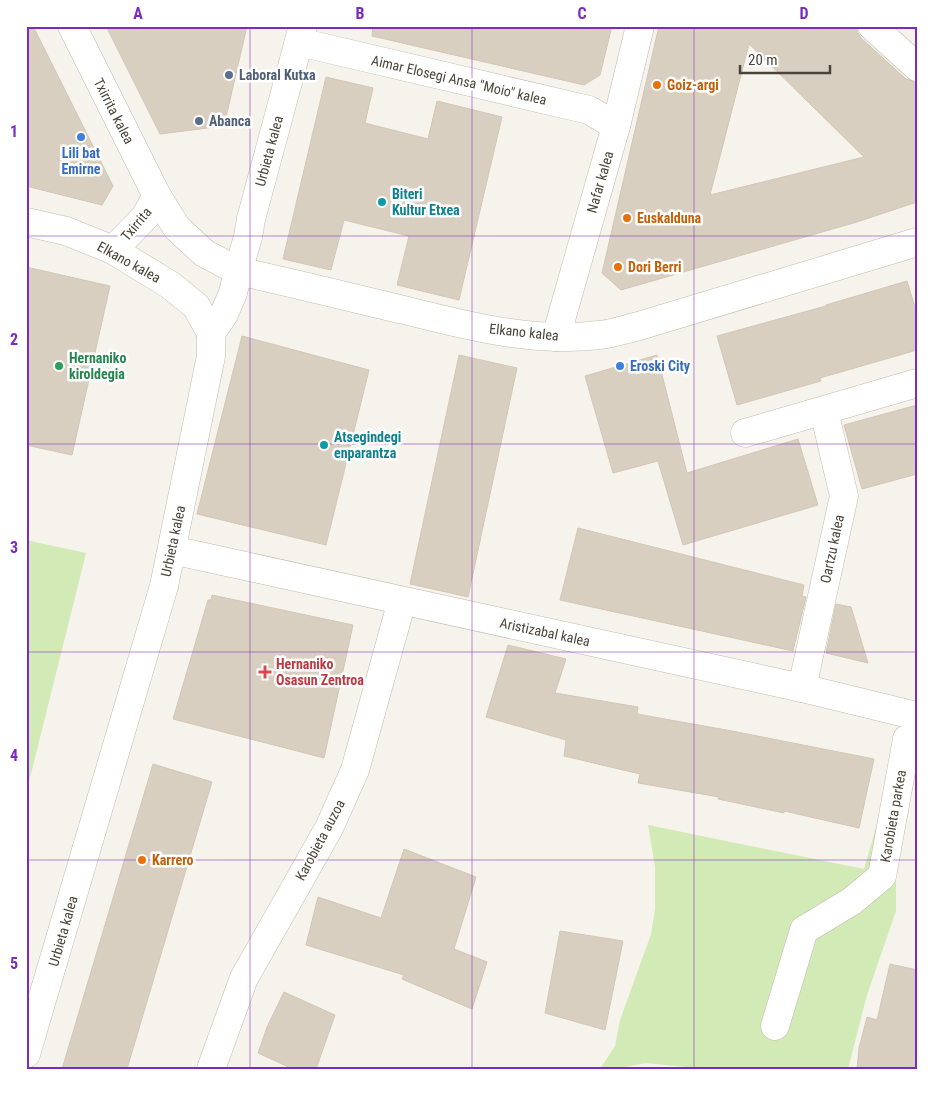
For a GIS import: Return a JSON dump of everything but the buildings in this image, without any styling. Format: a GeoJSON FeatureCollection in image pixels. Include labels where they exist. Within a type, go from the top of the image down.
{"type":"FeatureCollection","features":[{"type":"Feature","properties":{"kind":"street","name":"Txirrita kalea"},"geometry":{"type":"LineString","coordinates":[[72,26],[156,196]]}},
{"type":"Feature","properties":{"kind":"street","name":"Nafar kalea"},"geometry":{"type":"LineString","coordinates":[[556,337],[616,126],[640,26]]}},
{"type":"Feature","properties":{"kind":"street"},"geometry":{"type":"LineString","coordinates":[[872,26],[917,67]]}},
{"type":"Feature","properties":{"kind":"street","name":"Aimar Elosegi Ansa \"Moio\" kalea"},"geometry":{"type":"LineString","coordinates":[[301,34],[589,110],[616,126]]}},
{"type":"Feature","properties":{"kind":"street","name":"Urbieta kalea"},"geometry":{"type":"LineString","coordinates":[[26,1054],[164,586],[211,356],[211,333],[224,314],[233,293],[301,34]]}},
{"type":"Feature","properties":{"kind":"street","name":"Txirrita"},"geometry":{"type":"LineString","coordinates":[[113,250],[145,217],[156,196]]}},
{"type":"Feature","properties":{"kind":"street","name":"Elkano kalea"},"geometry":{"type":"LineString","coordinates":[[156,196],[177,228],[196,246],[204,253],[238,271],[466,325],[518,334],[556,337],[601,335],[639,326],[917,242]]}},
{"type":"Feature","properties":{"kind":"street","name":"Elkano kalea"},"geometry":{"type":"LineString","coordinates":[[26,222],[66,231],[113,250],[170,285],[196,306],[211,333]]}},
{"type":"Feature","properties":{"kind":"street"},"geometry":{"type":"LineString","coordinates":[[744,432],[917,384]]}},
{"type":"Feature","properties":{"kind":"street","name":"Oartzu kalea"},"geometry":{"type":"LineString","coordinates":[[802,688],[844,496],[824,411]]}},
{"type":"Feature","properties":{"kind":"street","name":"Aristizabal kalea"},"geometry":{"type":"LineString","coordinates":[[172,550],[802,688],[914,722]]}},
{"type":"Feature","properties":{"kind":"street","name":"Karobieta auzoa"},"geometry":{"type":"LineString","coordinates":[[211,1069],[244,978],[329,828],[355,770],[402,600]]}},
{"type":"Feature","properties":{"kind":"street","name":"Karobieta parkea"},"geometry":{"type":"LineString","coordinates":[[775,1026],[804,930],[852,901],[882,876],[914,722]]}},
{"type":"Feature","properties":{"kind":"green space"},"geometry":{"type":"Polygon","coordinates":[[[26,540],[86,553],[26,794],[26,540]]]}},
{"type":"Feature","properties":{"kind":"green space"},"geometry":{"type":"Polygon","coordinates":[[[882,806],[896,836],[896,911],[867,995],[848,1069],[705,1069],[646,1063],[614,1069],[600,1069],[615,1046],[620,1020],[651,934],[655,909],[655,867],[648,825],[864,869],[882,806]]]}},
{"type":"Feature","properties":{"kind":"place","name":"Laboral Kutxa"},"geometry":{"type":"Point","coordinates":[229,75]}},
{"type":"Feature","properties":{"kind":"place","name":"Goiz-argi"},"geometry":{"type":"Point","coordinates":[657,85]}},
{"type":"Feature","properties":{"kind":"place","name":"Abanca"},"geometry":{"type":"Point","coordinates":[199,121]}},
{"type":"Feature","properties":{"kind":"place","name":"Lili bat Emirne"},"geometry":{"type":"Point","coordinates":[81,137]}},
{"type":"Feature","properties":{"kind":"place","name":"Biteri Kultur Etxea"},"geometry":{"type":"Point","coordinates":[382,202]}},
{"type":"Feature","properties":{"kind":"place","name":"Euskalduna"},"geometry":{"type":"Point","coordinates":[627,218]}},
{"type":"Feature","properties":{"kind":"place","name":"Dori Berri"},"geometry":{"type":"Point","coordinates":[618,267]}},
{"type":"Feature","properties":{"kind":"place","name":"Hernaniko kiroldegia"},"geometry":{"type":"Point","coordinates":[59,366]}},
{"type":"Feature","properties":{"kind":"place","name":"Eroski City"},"geometry":{"type":"Point","coordinates":[620,366]}},
{"type":"Feature","properties":{"kind":"place","name":"Atsegindegi enparantza"},"geometry":{"type":"Point","coordinates":[324,445]}},
{"type":"Feature","properties":{"kind":"place","name":"Hernaniko Osasun Zentroa"},"geometry":{"type":"Point","coordinates":[265,672]}},
{"type":"Feature","properties":{"kind":"place","name":"Karrero"},"geometry":{"type":"Point","coordinates":[142,860]}}]}
